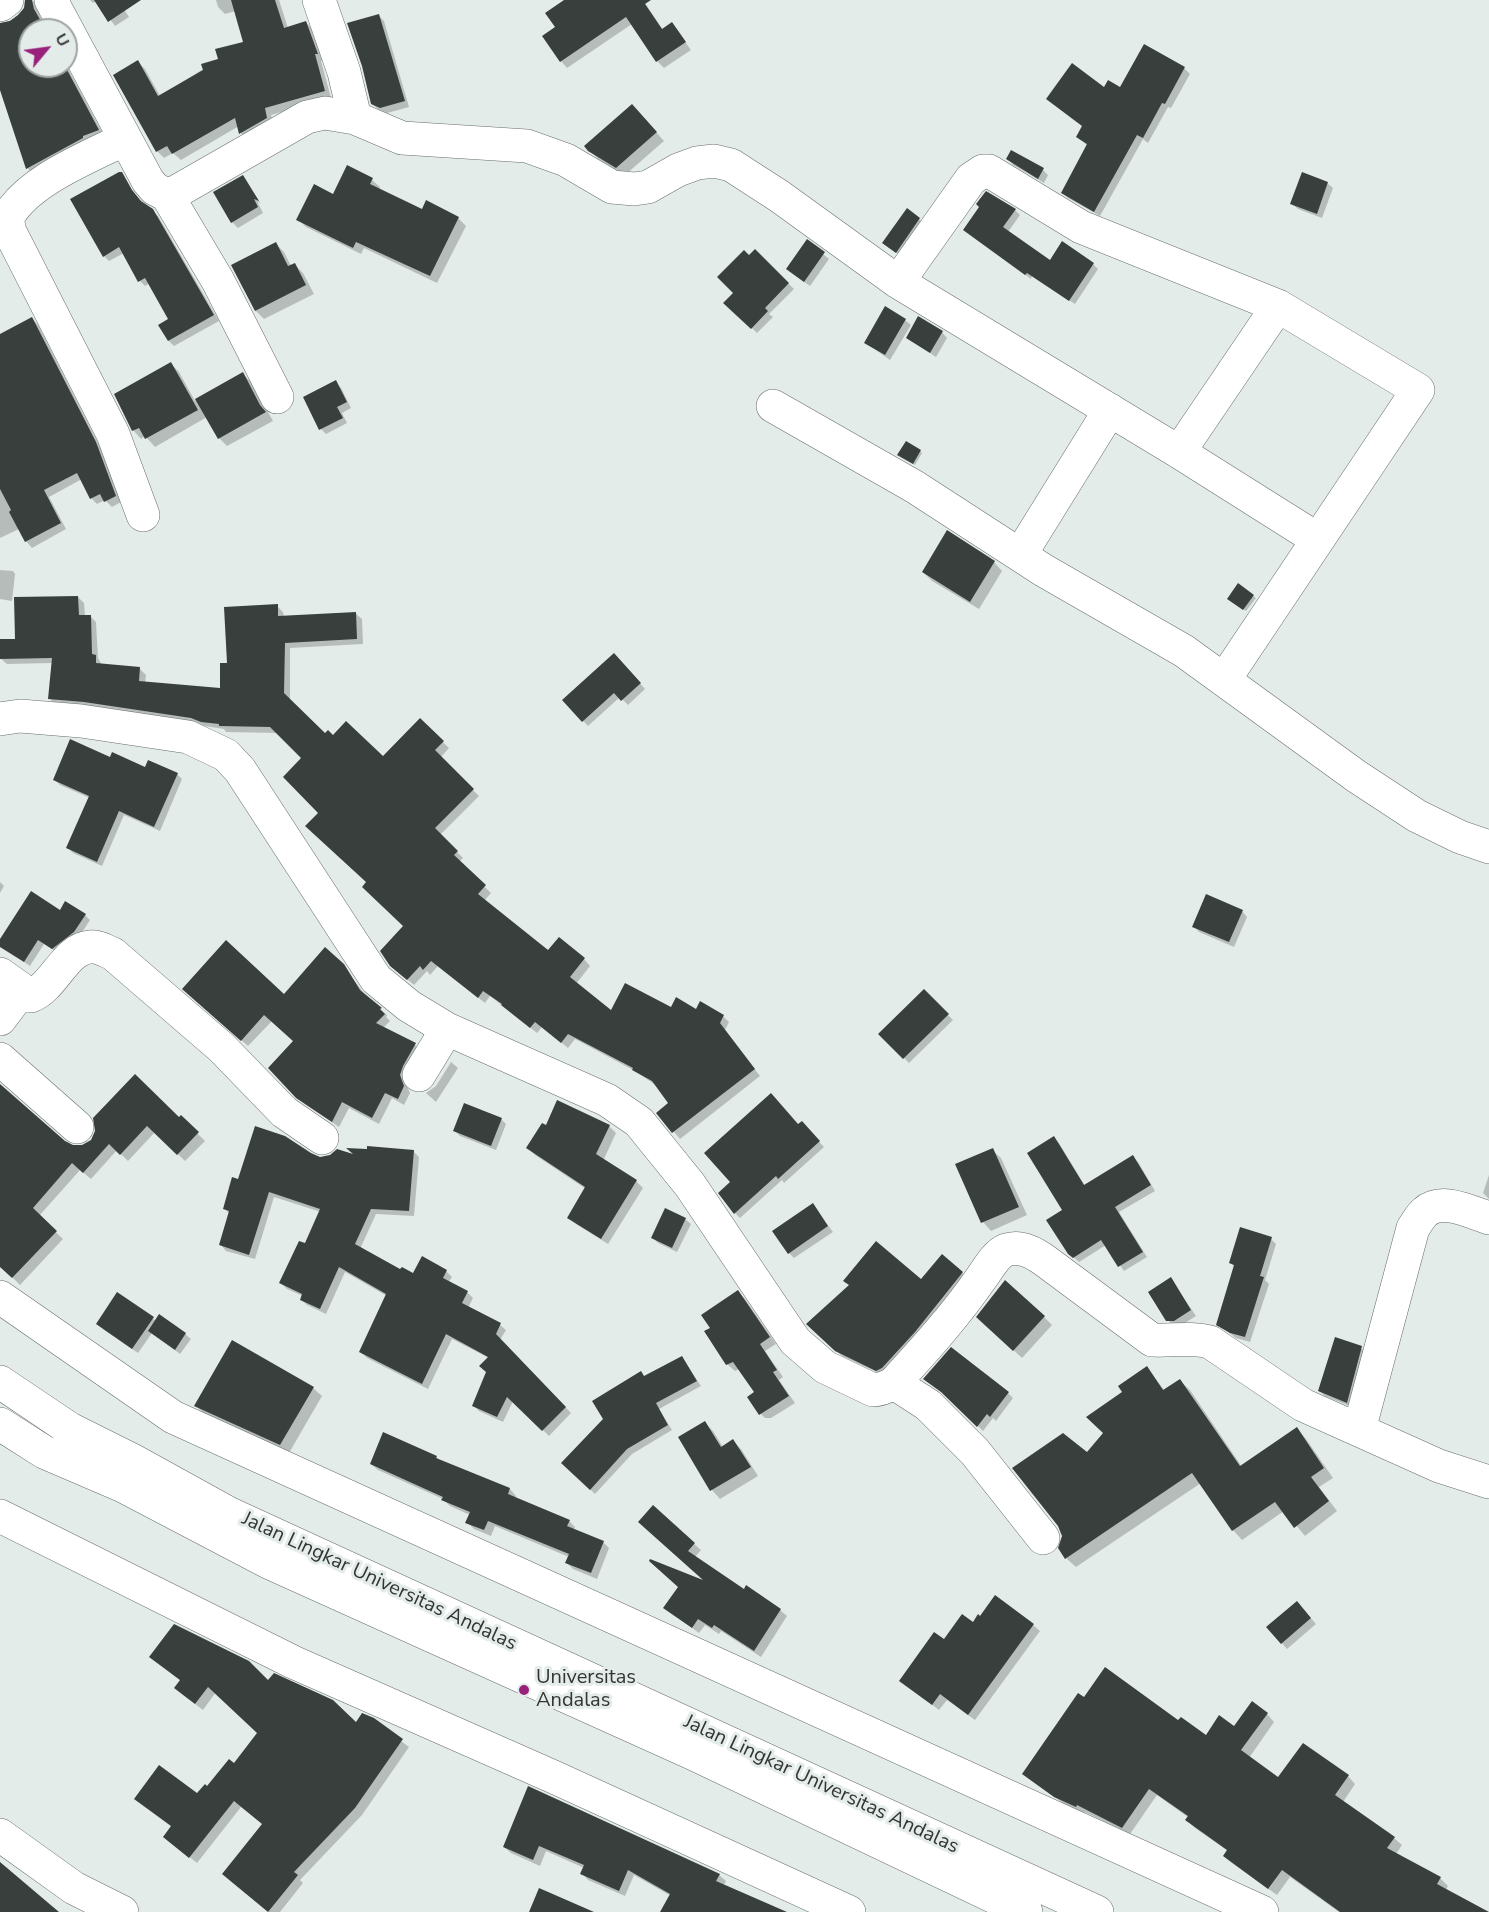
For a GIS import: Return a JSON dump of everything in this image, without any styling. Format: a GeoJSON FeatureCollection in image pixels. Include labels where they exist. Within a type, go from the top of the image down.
{"type":"FeatureCollection","features":[{"type":"Feature","properties":{"kind":"street"},"geometry":{"type":"LineString","coordinates":[[0,5],[7,0]]}},
{"type":"Feature","properties":{"kind":"street"},"geometry":{"type":"LineString","coordinates":[[51,0],[148,181],[155,189],[166,195],[218,281],[277,397]]}},
{"type":"Feature","properties":{"kind":"street"},"geometry":{"type":"LineString","coordinates":[[319,0],[344,72],[355,118]]}},
{"type":"Feature","properties":{"kind":"street"},"geometry":{"type":"LineString","coordinates":[[166,195],[174,193],[307,117],[326,114],[355,118],[402,138],[527,146],[566,160],[612,187],[634,189],[648,187],[678,170],[697,163],[714,161],[731,165],[779,196],[898,282],[1179,452],[1317,539]]}},
{"type":"Feature","properties":{"kind":"street"},"geometry":{"type":"LineString","coordinates":[[125,139],[39,184],[21,198],[7,219],[10,232],[113,434],[143,515]]}},
{"type":"Feature","properties":{"kind":"street"},"geometry":{"type":"LineString","coordinates":[[898,282],[971,179],[983,171],[989,171],[1081,227],[1278,306],[1418,390],[1224,680]]}},
{"type":"Feature","properties":{"kind":"street"},"geometry":{"type":"LineString","coordinates":[[1179,452],[1278,306]]}},
{"type":"Feature","properties":{"kind":"street"},"geometry":{"type":"LineString","coordinates":[[773,406],[915,487],[1020,555],[1184,651],[1356,776],[1417,816],[1460,837],[1489,846]]}},
{"type":"Feature","properties":{"kind":"street"},"geometry":{"type":"LineString","coordinates":[[1020,555],[1110,410]]}},
{"type":"Feature","properties":{"kind":"street"},"geometry":{"type":"LineString","coordinates":[[0,719],[20,716],[81,721],[188,737],[226,755],[240,770],[376,979],[409,1006],[447,1029],[607,1100],[639,1122],[690,1185],[795,1341],[825,1367],[873,1390],[880,1390],[894,1383],[959,1310],[1002,1253],[1008,1249],[1021,1249],[1032,1252],[1044,1260],[1152,1340],[1170,1341],[1181,1338],[1210,1342],[1303,1405],[1439,1466],[1489,1482]]}},
{"type":"Feature","properties":{"kind":"street"},"geometry":{"type":"LineString","coordinates":[[0,1019],[11,983],[31,996],[42,990],[67,961],[86,948],[99,948],[113,954],[222,1048],[284,1112],[322,1138]]}},
{"type":"Feature","properties":{"kind":"street"},"geometry":{"type":"LineString","coordinates":[[419,1076],[447,1029]]}},
{"type":"Feature","properties":{"kind":"street"},"geometry":{"type":"LineString","coordinates":[[0,1059],[77,1127]]}},
{"type":"Feature","properties":{"kind":"street"},"geometry":{"type":"LineString","coordinates":[[1359,1430],[1413,1228],[1424,1213],[1432,1207],[1450,1205],[1489,1218]]}},
{"type":"Feature","properties":{"kind":"street"},"geometry":{"type":"LineString","coordinates":[[0,1297],[173,1417],[1262,1912]]}},
{"type":"Feature","properties":{"kind":"street","name":"Jalan Lingkar Universitas Andalas"},"geometry":{"type":"LineString","coordinates":[[0,1382],[70,1429],[228,1513],[1097,1912]]}},
{"type":"Feature","properties":{"kind":"street"},"geometry":{"type":"LineString","coordinates":[[894,1383],[928,1405],[975,1452],[1043,1538]]}},
{"type":"Feature","properties":{"kind":"street","name":"Jalan Lingkar Universitas Andalas"},"geometry":{"type":"LineString","coordinates":[[0,1424],[44,1452],[121,1485],[268,1562],[694,1754],[1026,1912]]}},
{"type":"Feature","properties":{"kind":"street"},"geometry":{"type":"LineString","coordinates":[[0,1516],[293,1662],[556,1778],[849,1912]]}},
{"type":"Feature","properties":{"kind":"street"},"geometry":{"type":"LineString","coordinates":[[0,1835],[74,1888],[122,1912]]}},
{"type":"Feature","properties":{"kind":"building"},"geometry":{"type":"Polygon","coordinates":[[[25,0],[32,0],[39,18],[18,18],[18,78],[71,78],[99,130],[83,136],[26,169],[0,90],[0,23],[10,21],[24,8],[25,0]]]}},
{"type":"Feature","properties":{"kind":"building"},"geometry":{"type":"Polygon","coordinates":[[[94,0],[141,0],[108,22],[94,0]]]}},
{"type":"Feature","properties":{"kind":"building"},"geometry":{"type":"Polygon","coordinates":[[[231,0],[275,0],[284,28],[306,21],[318,54],[315,54],[325,91],[265,108],[267,118],[239,134],[235,118],[172,154],[167,146],[156,152],[113,75],[138,60],[158,96],[203,70],[201,64],[218,59],[215,49],[243,42],[231,0]]]}},
{"type":"Feature","properties":{"kind":"building"},"geometry":{"type":"Polygon","coordinates":[[[564,0],[651,0],[645,4],[662,29],[672,22],[686,42],[656,62],[626,17],[560,62],[542,36],[555,27],[545,13],[564,0]]]}},
{"type":"Feature","properties":{"kind":"building"},"geometry":{"type":"Polygon","coordinates":[[[379,14],[405,101],[380,108],[371,104],[362,66],[347,23],[379,14]]]}},
{"type":"Feature","properties":{"kind":"building"},"geometry":{"type":"Polygon","coordinates":[[[1144,44],[1185,67],[1143,138],[1137,135],[1094,212],[1061,193],[1087,144],[1076,137],[1082,126],[1046,99],[1072,63],[1104,87],[1108,80],[1120,87],[1144,44]]]}},
{"type":"Feature","properties":{"kind":"building"},"geometry":{"type":"Polygon","coordinates":[[[632,104],[657,132],[616,168],[588,151],[584,146],[632,104]]]}},
{"type":"Feature","properties":{"kind":"building"},"geometry":{"type":"Polygon","coordinates":[[[1011,150],[1044,168],[1038,179],[1006,159],[1011,150]]]}},
{"type":"Feature","properties":{"kind":"building"},"geometry":{"type":"Polygon","coordinates":[[[347,165],[373,178],[370,184],[422,209],[426,200],[459,217],[430,276],[356,242],[353,248],[296,220],[314,184],[333,194],[347,165]]]}},
{"type":"Feature","properties":{"kind":"building"},"geometry":{"type":"Polygon","coordinates":[[[122,172],[141,201],[153,209],[214,315],[168,341],[158,325],[168,319],[145,278],[138,282],[119,247],[103,257],[70,199],[122,172]]]}},
{"type":"Feature","properties":{"kind":"building"},"geometry":{"type":"Polygon","coordinates":[[[1302,172],[1328,182],[1317,214],[1290,204],[1302,172]]]}},
{"type":"Feature","properties":{"kind":"building"},"geometry":{"type":"Polygon","coordinates":[[[243,175],[259,201],[254,199],[258,207],[231,223],[213,192],[243,175]]]}},
{"type":"Feature","properties":{"kind":"building"},"geometry":{"type":"Polygon","coordinates":[[[986,191],[1016,209],[1003,227],[1050,260],[1062,241],[1094,263],[1069,301],[1027,273],[1025,275],[963,230],[979,207],[976,204],[986,191]]]}},
{"type":"Feature","properties":{"kind":"building"},"geometry":{"type":"Polygon","coordinates":[[[907,208],[920,218],[896,253],[882,243],[907,208]]]}},
{"type":"Feature","properties":{"kind":"building"},"geometry":{"type":"Polygon","coordinates":[[[807,239],[825,252],[804,282],[786,269],[807,239]]]}},
{"type":"Feature","properties":{"kind":"building"},"geometry":{"type":"Polygon","coordinates":[[[276,242],[288,266],[295,263],[306,285],[255,311],[231,265],[276,242]]]}},
{"type":"Feature","properties":{"kind":"building"},"geometry":{"type":"Polygon","coordinates":[[[755,249],[789,283],[765,308],[768,311],[751,329],[723,303],[733,293],[717,277],[744,250],[749,255],[755,249]]]}},
{"type":"Feature","properties":{"kind":"building"},"geometry":{"type":"Polygon","coordinates":[[[885,306],[906,319],[885,355],[864,343],[885,306]]]}},
{"type":"Feature","properties":{"kind":"building"},"geometry":{"type":"Polygon","coordinates":[[[918,316],[943,331],[930,353],[906,338],[918,316]]]}},
{"type":"Feature","properties":{"kind":"building"},"geometry":{"type":"Polygon","coordinates":[[[32,317],[96,442],[116,496],[104,502],[100,494],[90,499],[77,473],[44,490],[61,523],[25,542],[0,489],[0,334],[32,317]]]}},
{"type":"Feature","properties":{"kind":"building"},"geometry":{"type":"Polygon","coordinates":[[[171,362],[198,410],[145,439],[139,428],[132,431],[114,394],[171,362]]]}},
{"type":"Feature","properties":{"kind":"building"},"geometry":{"type":"Polygon","coordinates":[[[243,372],[266,412],[218,439],[195,399],[243,372]]]}},
{"type":"Feature","properties":{"kind":"building"},"geometry":{"type":"Polygon","coordinates":[[[336,380],[347,402],[337,407],[343,418],[319,430],[303,397],[336,380]]]}},
{"type":"Feature","properties":{"kind":"building"},"geometry":{"type":"Polygon","coordinates":[[[906,441],[921,450],[913,464],[897,455],[906,441]]]}},
{"type":"Feature","properties":{"kind":"building"},"geometry":{"type":"Polygon","coordinates":[[[947,530],[995,561],[970,602],[922,572],[947,530]]]}},
{"type":"Feature","properties":{"kind":"building"},"geometry":{"type":"Polygon","coordinates":[[[1238,583],[1254,595],[1243,610],[1227,599],[1238,583]]]}},
{"type":"Feature","properties":{"kind":"building"},"geometry":{"type":"Polygon","coordinates":[[[78,596],[79,615],[91,615],[92,654],[96,655],[96,663],[140,667],[139,681],[220,688],[220,663],[227,663],[224,607],[278,604],[278,616],[356,612],[357,639],[285,643],[284,693],[325,733],[328,730],[333,735],[346,721],[383,756],[420,718],[444,741],[435,750],[474,789],[435,828],[458,851],[454,855],[486,885],[478,894],[548,950],[559,937],[585,958],[570,977],[611,1010],[625,983],[671,1007],[676,997],[696,1009],[700,1001],[724,1015],[720,1023],[755,1069],[672,1133],[656,1113],[668,1103],[652,1081],[632,1070],[633,1068],[568,1034],[561,1043],[535,1022],[530,1028],[483,991],[478,998],[431,961],[423,970],[420,966],[407,980],[390,966],[380,951],[403,926],[362,887],[366,882],[305,826],[318,813],[283,777],[301,758],[270,727],[219,726],[219,724],[201,722],[191,718],[48,699],[52,658],[0,659],[0,639],[15,639],[14,597],[78,596]]]}},
{"type":"Feature","properties":{"kind":"building"},"geometry":{"type":"Polygon","coordinates":[[[614,653],[641,683],[621,701],[614,693],[582,722],[562,700],[614,653]]]}},
{"type":"Feature","properties":{"kind":"building"},"geometry":{"type":"Polygon","coordinates":[[[70,739],[110,757],[112,752],[145,767],[148,760],[178,773],[154,827],[119,811],[97,862],[66,848],[89,796],[53,780],[70,739]]]}},
{"type":"Feature","properties":{"kind":"building"},"geometry":{"type":"Polygon","coordinates":[[[31,891],[60,910],[65,901],[86,914],[74,932],[52,949],[38,940],[24,962],[0,947],[0,939],[31,891]]]}},
{"type":"Feature","properties":{"kind":"building"},"geometry":{"type":"Polygon","coordinates":[[[1206,894],[1243,910],[1229,942],[1192,927],[1206,894]]]}},
{"type":"Feature","properties":{"kind":"building"},"geometry":{"type":"Polygon","coordinates":[[[226,940],[284,994],[325,947],[344,964],[360,990],[382,1008],[380,1009],[385,1014],[376,1023],[416,1043],[400,1075],[404,1086],[398,1099],[385,1093],[372,1118],[342,1102],[332,1122],[296,1098],[268,1068],[293,1041],[264,1015],[241,1041],[182,989],[226,940]]]}},
{"type":"Feature","properties":{"kind":"building"},"geometry":{"type":"Polygon","coordinates":[[[924,989],[949,1014],[903,1059],[878,1034],[924,989]]]}},
{"type":"Feature","properties":{"kind":"building"},"geometry":{"type":"Polygon","coordinates":[[[135,1074],[179,1117],[181,1115],[199,1132],[177,1155],[147,1126],[120,1155],[109,1144],[83,1173],[72,1163],[33,1208],[57,1231],[12,1278],[0,1267],[0,1084],[65,1141],[73,1145],[82,1145],[91,1140],[95,1131],[93,1118],[135,1074]]]}},
{"type":"Feature","properties":{"kind":"building"},"geometry":{"type":"Polygon","coordinates":[[[771,1093],[798,1124],[802,1121],[820,1141],[734,1214],[718,1193],[730,1182],[704,1153],[771,1093]]]}},
{"type":"Feature","properties":{"kind":"building"},"geometry":{"type":"Polygon","coordinates":[[[557,1100],[610,1125],[596,1154],[637,1180],[601,1239],[567,1218],[585,1187],[526,1148],[542,1123],[546,1125],[557,1100]]]}},
{"type":"Feature","properties":{"kind":"building"},"geometry":{"type":"Polygon","coordinates":[[[464,1103],[502,1118],[491,1146],[453,1131],[464,1103]]]}},
{"type":"Feature","properties":{"kind":"building"},"geometry":{"type":"Polygon","coordinates":[[[255,1126],[285,1136],[320,1157],[330,1155],[337,1149],[353,1154],[346,1148],[367,1149],[367,1146],[414,1150],[409,1211],[371,1209],[355,1244],[400,1269],[402,1267],[413,1273],[422,1256],[447,1270],[443,1278],[468,1291],[462,1303],[501,1323],[496,1334],[566,1407],[542,1431],[507,1397],[497,1417],[472,1406],[486,1372],[479,1366],[488,1357],[446,1334],[422,1384],[359,1352],[386,1294],[339,1267],[320,1309],[300,1300],[302,1294],[279,1283],[299,1241],[305,1243],[320,1209],[269,1192],[249,1255],[219,1245],[229,1211],[223,1209],[232,1177],[238,1179],[255,1126]]]}},
{"type":"Feature","properties":{"kind":"building"},"geometry":{"type":"Polygon","coordinates":[[[1054,1136],[1084,1185],[1133,1155],[1151,1185],[1115,1207],[1143,1252],[1118,1267],[1101,1240],[1073,1258],[1068,1254],[1046,1220],[1062,1210],[1027,1153],[1054,1136]]]}},
{"type":"Feature","properties":{"kind":"building"},"geometry":{"type":"Polygon","coordinates":[[[993,1148],[1019,1207],[981,1223],[955,1164],[993,1148]]]}},
{"type":"Feature","properties":{"kind":"building"},"geometry":{"type":"Polygon","coordinates":[[[813,1203],[828,1226],[788,1254],[772,1231],[813,1203]]]}},
{"type":"Feature","properties":{"kind":"building"},"geometry":{"type":"Polygon","coordinates":[[[665,1208],[686,1218],[672,1248],[651,1238],[665,1208]]]}},
{"type":"Feature","properties":{"kind":"building"},"geometry":{"type":"Polygon","coordinates":[[[1240,1227],[1272,1237],[1260,1276],[1264,1277],[1245,1337],[1230,1333],[1216,1325],[1234,1265],[1229,1263],[1240,1227]]]}},
{"type":"Feature","properties":{"kind":"building"},"geometry":{"type":"Polygon","coordinates":[[[876,1241],[921,1279],[942,1254],[963,1272],[915,1332],[882,1368],[876,1371],[835,1351],[806,1324],[849,1285],[843,1281],[876,1241]]]}},
{"type":"Feature","properties":{"kind":"building"},"geometry":{"type":"Polygon","coordinates":[[[1171,1277],[1191,1310],[1174,1321],[1166,1321],[1148,1292],[1171,1277]]]}},
{"type":"Feature","properties":{"kind":"building"},"geometry":{"type":"Polygon","coordinates":[[[1005,1280],[1045,1316],[1013,1351],[976,1317],[1005,1280]]]}},
{"type":"Feature","properties":{"kind":"building"},"geometry":{"type":"Polygon","coordinates":[[[738,1290],[770,1337],[760,1344],[777,1370],[773,1372],[789,1396],[759,1415],[747,1397],[754,1392],[733,1362],[726,1365],[704,1331],[710,1328],[701,1315],[738,1290]]]}},
{"type":"Feature","properties":{"kind":"building"},"geometry":{"type":"Polygon","coordinates":[[[117,1292],[154,1317],[132,1349],[96,1324],[117,1292]]]}},
{"type":"Feature","properties":{"kind":"building"},"geometry":{"type":"Polygon","coordinates":[[[159,1314],[186,1333],[175,1350],[148,1331],[159,1314]]]}},
{"type":"Feature","properties":{"kind":"building"},"geometry":{"type":"Polygon","coordinates":[[[1335,1337],[1362,1346],[1347,1403],[1318,1391],[1335,1337]]]}},
{"type":"Feature","properties":{"kind":"building"},"geometry":{"type":"Polygon","coordinates":[[[232,1340],[314,1387],[280,1445],[194,1406],[232,1340]]]}},
{"type":"Feature","properties":{"kind":"building"},"geometry":{"type":"Polygon","coordinates":[[[951,1347],[1009,1392],[990,1417],[987,1414],[977,1427],[941,1392],[923,1379],[951,1347]]]}},
{"type":"Feature","properties":{"kind":"building"},"geometry":{"type":"Polygon","coordinates":[[[682,1356],[697,1381],[656,1403],[668,1425],[627,1449],[590,1490],[561,1463],[603,1419],[592,1401],[641,1371],[644,1376],[682,1356]]]}},
{"type":"Feature","properties":{"kind":"building"},"geometry":{"type":"Polygon","coordinates":[[[1147,1366],[1163,1390],[1180,1379],[1240,1466],[1297,1427],[1324,1468],[1311,1477],[1329,1501],[1294,1528],[1275,1502],[1232,1531],[1192,1473],[1065,1559],[1058,1548],[1062,1536],[1058,1526],[1012,1468],[1063,1433],[1087,1452],[1103,1433],[1086,1417],[1122,1392],[1118,1386],[1147,1366]]]}},
{"type":"Feature","properties":{"kind":"building"},"geometry":{"type":"Polygon","coordinates":[[[705,1421],[721,1447],[733,1439],[751,1467],[710,1491],[678,1437],[705,1421]]]}},
{"type":"Feature","properties":{"kind":"building"},"geometry":{"type":"Polygon","coordinates":[[[383,1432],[437,1456],[436,1458],[510,1488],[508,1494],[570,1520],[567,1526],[604,1541],[591,1573],[565,1563],[569,1554],[488,1521],[484,1530],[465,1523],[470,1512],[441,1500],[443,1497],[370,1464],[383,1432]]]}},
{"type":"Feature","properties":{"kind":"building"},"geometry":{"type":"Polygon","coordinates":[[[653,1505],[695,1543],[688,1551],[744,1589],[746,1585],[781,1609],[754,1651],[714,1625],[712,1628],[698,1619],[692,1628],[663,1608],[678,1587],[649,1561],[650,1559],[703,1580],[638,1522],[653,1505]]]}},
{"type":"Feature","properties":{"kind":"building"},"geometry":{"type":"Polygon","coordinates":[[[995,1595],[1034,1624],[968,1715],[940,1694],[932,1705],[899,1681],[934,1632],[944,1639],[962,1614],[973,1622],[995,1595]]]}},
{"type":"Feature","properties":{"kind":"building"},"geometry":{"type":"Polygon","coordinates":[[[1297,1601],[1311,1618],[1281,1644],[1266,1627],[1297,1601]]]}},
{"type":"Feature","properties":{"kind":"building"},"geometry":{"type":"Polygon","coordinates":[[[174,1624],[249,1661],[268,1680],[274,1673],[333,1700],[356,1722],[362,1713],[374,1718],[403,1739],[355,1808],[294,1872],[298,1875],[268,1912],[222,1874],[262,1824],[234,1801],[189,1858],[163,1837],[171,1826],[134,1799],[159,1765],[197,1793],[205,1784],[207,1786],[229,1759],[234,1763],[257,1733],[208,1687],[195,1704],[174,1688],[180,1680],[149,1657],[174,1624]]]}},
{"type":"Feature","properties":{"kind":"building"},"geometry":{"type":"Polygon","coordinates":[[[1105,1667],[1178,1720],[1181,1717],[1206,1735],[1219,1715],[1234,1726],[1252,1701],[1268,1713],[1241,1750],[1278,1777],[1303,1743],[1349,1775],[1335,1795],[1395,1837],[1387,1848],[1441,1877],[1437,1884],[1489,1912],[1340,1912],[1282,1870],[1268,1889],[1223,1856],[1227,1850],[1185,1820],[1188,1816],[1149,1789],[1122,1828],[1077,1805],[1076,1807],[1054,1797],[1022,1774],[1078,1693],[1084,1697],[1105,1667]]]}},
{"type":"Feature","properties":{"kind":"building"},"geometry":{"type":"Polygon","coordinates":[[[528,1786],[720,1874],[716,1881],[787,1912],[660,1912],[670,1894],[628,1870],[619,1891],[580,1874],[584,1865],[539,1846],[533,1860],[503,1847],[528,1786]]]}},
{"type":"Feature","properties":{"kind":"building"},"geometry":{"type":"Polygon","coordinates":[[[0,1862],[59,1912],[0,1912],[0,1862]]]}},
{"type":"Feature","properties":{"kind":"building"},"geometry":{"type":"Polygon","coordinates":[[[539,1888],[594,1912],[529,1912],[539,1888]]]}},
{"type":"Feature","properties":{"kind":"place","name":"Universitas Andalas"},"geometry":{"type":"Point","coordinates":[524,1690]}}]}
